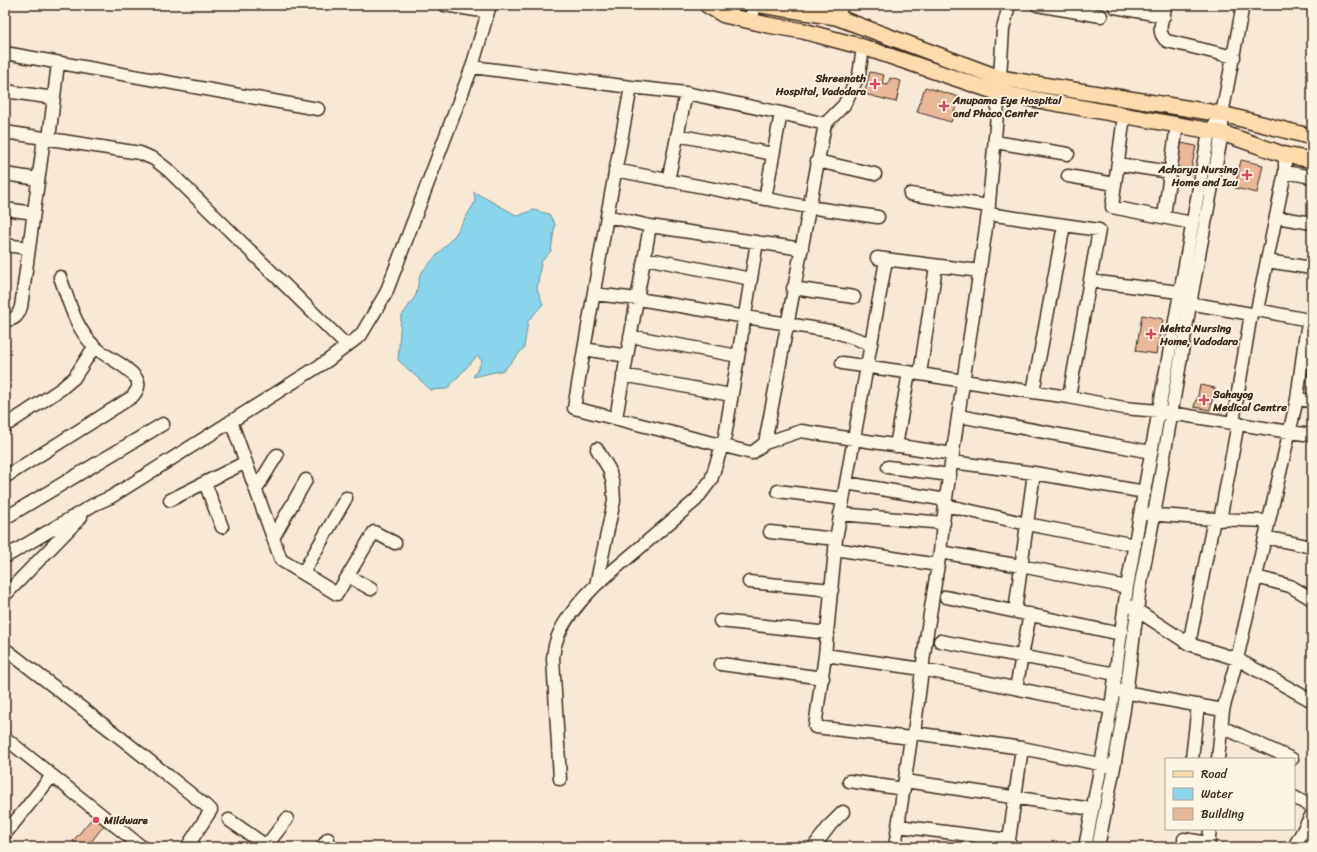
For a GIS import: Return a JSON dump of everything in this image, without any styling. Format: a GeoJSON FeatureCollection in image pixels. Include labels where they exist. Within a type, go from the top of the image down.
{"type":"FeatureCollection","features":[{"type":"Feature","properties":{"kind":"main road"},"geometry":{"type":"LineString","coordinates":[[707,5],[730,10],[749,21],[803,31],[863,47],[999,93],[1216,132],[1285,155],[1312,160]]}},
{"type":"Feature","properties":{"kind":"main road"},"geometry":{"type":"LineString","coordinates":[[760,5],[839,11],[1000,78],[1222,114],[1312,137]]}},
{"type":"Feature","properties":{"kind":"street"},"geometry":{"type":"LineString","coordinates":[[5,557],[93,505],[111,497],[327,361],[361,335],[386,293],[472,67],[489,8],[445,5]]}},
{"type":"Feature","properties":{"kind":"street"},"geometry":{"type":"LineString","coordinates":[[749,21],[755,5]]}},
{"type":"Feature","properties":{"kind":"street"},"geometry":{"type":"LineString","coordinates":[[896,847],[980,271],[995,142],[1003,29],[1009,5]]}},
{"type":"Feature","properties":{"kind":"street"},"geometry":{"type":"LineString","coordinates":[[1038,5],[1101,16]]}},
{"type":"Feature","properties":{"kind":"street"},"geometry":{"type":"LineString","coordinates":[[1085,847],[1102,765],[1114,690],[1127,587],[1192,223],[1222,114],[1243,5]]}},
{"type":"Feature","properties":{"kind":"street"},"geometry":{"type":"LineString","coordinates":[[1115,6],[1165,10],[1160,30],[1162,38],[1167,41],[1234,57]]}},
{"type":"Feature","properties":{"kind":"street"},"geometry":{"type":"LineString","coordinates":[[765,443],[793,288],[802,249],[808,207],[825,124],[844,105],[859,75],[863,47]]}},
{"type":"Feature","properties":{"kind":"street"},"geometry":{"type":"LineString","coordinates":[[5,53],[318,109]]}},
{"type":"Feature","properties":{"kind":"street"},"geometry":{"type":"LineString","coordinates":[[5,320],[13,319],[18,315],[38,180],[54,98],[58,63]]}},
{"type":"Feature","properties":{"kind":"street"},"geometry":{"type":"LineString","coordinates":[[472,67],[686,93],[825,124]]}},
{"type":"Feature","properties":{"kind":"street"},"geometry":{"type":"LineString","coordinates":[[631,87],[615,170],[574,408],[752,453],[765,443],[801,431],[896,446],[1034,473],[1145,492]]}},
{"type":"Feature","properties":{"kind":"street"},"geometry":{"type":"LineString","coordinates":[[5,91],[54,98]]}},
{"type":"Feature","properties":{"kind":"street"},"geometry":{"type":"LineString","coordinates":[[668,181],[686,93]]}},
{"type":"Feature","properties":{"kind":"street"},"geometry":{"type":"LineString","coordinates":[[765,199],[781,113]]}},
{"type":"Feature","properties":{"kind":"street"},"geometry":{"type":"LineString","coordinates":[[1124,116],[1112,207],[1164,216],[1192,223]]}},
{"type":"Feature","properties":{"kind":"street"},"geometry":{"type":"LineString","coordinates":[[1164,216],[1177,125]]}},
{"type":"Feature","properties":{"kind":"street"},"geometry":{"type":"LineString","coordinates":[[5,132],[140,153],[154,159],[168,170],[347,346]]}},
{"type":"Feature","properties":{"kind":"street"},"geometry":{"type":"LineString","coordinates":[[1098,847],[1114,767],[1140,588],[1190,304],[1216,132]]}},
{"type":"Feature","properties":{"kind":"street"},"geometry":{"type":"LineString","coordinates":[[677,135],[773,154]]}},
{"type":"Feature","properties":{"kind":"street"},"geometry":{"type":"LineString","coordinates":[[995,142],[1068,154]]}},
{"type":"Feature","properties":{"kind":"street"},"geometry":{"type":"LineString","coordinates":[[1220,758],[1223,710],[1237,658],[1269,521],[1309,339],[1309,320],[1257,310],[1285,172],[1285,155]]}},
{"type":"Feature","properties":{"kind":"street"},"geometry":{"type":"LineString","coordinates":[[817,161],[875,174]]}},
{"type":"Feature","properties":{"kind":"street"},"geometry":{"type":"LineString","coordinates":[[1118,164],[1170,172]]}},
{"type":"Feature","properties":{"kind":"street"},"geometry":{"type":"LineString","coordinates":[[615,170],[808,207],[878,217]]}},
{"type":"Feature","properties":{"kind":"street"},"geometry":{"type":"LineString","coordinates":[[1285,172],[1312,177]]}},
{"type":"Feature","properties":{"kind":"street"},"geometry":{"type":"LineString","coordinates":[[5,174],[38,180]]}},
{"type":"Feature","properties":{"kind":"street"},"geometry":{"type":"LineString","coordinates":[[1068,176],[1115,184]]}},
{"type":"Feature","properties":{"kind":"street"},"geometry":{"type":"LineString","coordinates":[[910,194],[1064,225],[1099,230],[1069,397]]}},
{"type":"Feature","properties":{"kind":"street"},"geometry":{"type":"LineString","coordinates":[[5,209],[34,213]]}},
{"type":"Feature","properties":{"kind":"street"},"geometry":{"type":"LineString","coordinates":[[607,216],[650,226],[802,249]]}},
{"type":"Feature","properties":{"kind":"street"},"geometry":{"type":"LineString","coordinates":[[1276,217],[1312,222]]}},
{"type":"Feature","properties":{"kind":"street"},"geometry":{"type":"LineString","coordinates":[[1033,392],[1064,225]]}},
{"type":"Feature","properties":{"kind":"street"},"geometry":{"type":"LineString","coordinates":[[616,418],[650,226]]}},
{"type":"Feature","properties":{"kind":"street"},"geometry":{"type":"LineString","coordinates":[[560,780],[553,658],[555,643],[559,633],[577,606],[596,585],[696,500],[711,480],[723,445],[757,242]]}},
{"type":"Feature","properties":{"kind":"street"},"geometry":{"type":"LineString","coordinates":[[5,244],[29,248]]}},
{"type":"Feature","properties":{"kind":"street"},"geometry":{"type":"LineString","coordinates":[[645,258],[752,279]]}},
{"type":"Feature","properties":{"kind":"street"},"geometry":{"type":"LineString","coordinates":[[980,271],[882,259],[871,344],[835,544],[826,655],[815,727],[1022,748],[1114,767]]}},
{"type":"Feature","properties":{"kind":"street"},"geometry":{"type":"LineString","coordinates":[[1267,261],[1312,268]]}},
{"type":"Feature","properties":{"kind":"street"},"geometry":{"type":"LineString","coordinates":[[896,446],[915,373],[936,266]]}},
{"type":"Feature","properties":{"kind":"street"},"geometry":{"type":"LineString","coordinates":[[5,477],[132,397],[137,391],[139,385],[136,378],[130,371],[94,347],[83,333],[75,317],[60,277]]}},
{"type":"Feature","properties":{"kind":"street"},"geometry":{"type":"LineString","coordinates":[[1090,281],[1179,296],[1190,304],[1251,314],[1236,423],[1217,519],[1189,644]]}},
{"type":"Feature","properties":{"kind":"street"},"geometry":{"type":"LineString","coordinates":[[793,288],[854,297]]}},
{"type":"Feature","properties":{"kind":"street"},"geometry":{"type":"LineString","coordinates":[[594,294],[638,299],[836,332],[871,344]]}},
{"type":"Feature","properties":{"kind":"street"},"geometry":{"type":"LineString","coordinates":[[630,336],[738,356]]}},
{"type":"Feature","properties":{"kind":"street"},"geometry":{"type":"LineString","coordinates":[[5,426],[61,389],[74,378],[94,347]]}},
{"type":"Feature","properties":{"kind":"street"},"geometry":{"type":"LineString","coordinates":[[584,349],[627,356]]}},
{"type":"Feature","properties":{"kind":"street"},"geometry":{"type":"LineString","coordinates":[[842,363],[1069,397],[1124,408],[1158,411],[1289,432],[1312,434]]}},
{"type":"Feature","properties":{"kind":"street"},"geometry":{"type":"LineString","coordinates":[[623,375],[731,395]]}},
{"type":"Feature","properties":{"kind":"street"},"geometry":{"type":"LineString","coordinates":[[1297,399],[1312,401]]}},
{"type":"Feature","properties":{"kind":"street"},"geometry":{"type":"LineString","coordinates":[[959,416],[1151,452]]}},
{"type":"Feature","properties":{"kind":"street"},"geometry":{"type":"LineString","coordinates":[[231,421],[281,560],[337,594],[374,532],[394,543]]}},
{"type":"Feature","properties":{"kind":"street"},"geometry":{"type":"LineString","coordinates":[[5,518],[163,424]]}},
{"type":"Feature","properties":{"kind":"street"},"geometry":{"type":"LineString","coordinates":[[596,585],[614,501],[613,484],[609,469],[597,449]]}},
{"type":"Feature","properties":{"kind":"street"},"geometry":{"type":"LineString","coordinates":[[256,489],[277,455]]}},
{"type":"Feature","properties":{"kind":"street"},"geometry":{"type":"LineString","coordinates":[[170,500],[246,462]]}},
{"type":"Feature","properties":{"kind":"street"},"geometry":{"type":"LineString","coordinates":[[888,466],[950,475]]}},
{"type":"Feature","properties":{"kind":"street"},"geometry":{"type":"LineString","coordinates":[[1015,611],[1034,473]]}},
{"type":"Feature","properties":{"kind":"street"},"geometry":{"type":"LineString","coordinates":[[273,538],[306,480]]}},
{"type":"Feature","properties":{"kind":"street"},"geometry":{"type":"LineString","coordinates":[[204,483],[222,527]]}},
{"type":"Feature","properties":{"kind":"street"},"geometry":{"type":"LineString","coordinates":[[846,483],[946,502],[1027,524],[1135,545]]}},
{"type":"Feature","properties":{"kind":"street"},"geometry":{"type":"LineString","coordinates":[[778,492],[843,499]]}},
{"type":"Feature","properties":{"kind":"street"},"geometry":{"type":"LineString","coordinates":[[303,573],[346,498]]}},
{"type":"Feature","properties":{"kind":"street"},"geometry":{"type":"LineString","coordinates":[[5,595],[93,505]]}},
{"type":"Feature","properties":{"kind":"street"},"geometry":{"type":"LineString","coordinates":[[840,514],[944,523]]}},
{"type":"Feature","properties":{"kind":"street"},"geometry":{"type":"LineString","coordinates":[[1141,514],[1269,521]]}},
{"type":"Feature","properties":{"kind":"street"},"geometry":{"type":"LineString","coordinates":[[770,532],[938,565]]}},
{"type":"Feature","properties":{"kind":"street"},"geometry":{"type":"LineString","coordinates":[[1265,537],[1312,546]]}},
{"type":"Feature","properties":{"kind":"street"},"geometry":{"type":"LineString","coordinates":[[940,552],[1127,587]]}},
{"type":"Feature","properties":{"kind":"street"},"geometry":{"type":"LineString","coordinates":[[348,576],[371,589]]}},
{"type":"Feature","properties":{"kind":"street"},"geometry":{"type":"LineString","coordinates":[[1256,577],[1290,586],[1312,599]]}},
{"type":"Feature","properties":{"kind":"street"},"geometry":{"type":"LineString","coordinates":[[749,582],[832,590]]}},
{"type":"Feature","properties":{"kind":"street"},"geometry":{"type":"LineString","coordinates":[[946,597],[1121,634]]}},
{"type":"Feature","properties":{"kind":"street"},"geometry":{"type":"LineString","coordinates":[[1126,603],[1189,644],[1237,658],[1312,702]]}},
{"type":"Feature","properties":{"kind":"street"},"geometry":{"type":"LineString","coordinates":[[1016,688],[1030,614]]}},
{"type":"Feature","properties":{"kind":"street"},"geometry":{"type":"LineString","coordinates":[[720,621],[828,633]]}},
{"type":"Feature","properties":{"kind":"street"},"geometry":{"type":"LineString","coordinates":[[940,641],[1116,674]]}},
{"type":"Feature","properties":{"kind":"street"},"geometry":{"type":"LineString","coordinates":[[5,649],[116,734],[211,810],[187,847]]}},
{"type":"Feature","properties":{"kind":"street"},"geometry":{"type":"LineString","coordinates":[[826,655],[922,668],[1111,708]]}},
{"type":"Feature","properties":{"kind":"street"},"geometry":{"type":"LineString","coordinates":[[721,664],[823,678]]}},
{"type":"Feature","properties":{"kind":"street"},"geometry":{"type":"LineString","coordinates":[[1114,690],[1223,710]]}},
{"type":"Feature","properties":{"kind":"street"},"geometry":{"type":"LineString","coordinates":[[1192,758],[1198,705]]}},
{"type":"Feature","properties":{"kind":"street"},"geometry":{"type":"LineString","coordinates":[[1222,726],[1290,758]]}},
{"type":"Feature","properties":{"kind":"street"},"geometry":{"type":"LineString","coordinates":[[5,738],[142,847]]}},
{"type":"Feature","properties":{"kind":"street"},"geometry":{"type":"LineString","coordinates":[[898,826],[1009,844],[1022,748]]}},
{"type":"Feature","properties":{"kind":"street"},"geometry":{"type":"LineString","coordinates":[[5,834],[52,776]]}},
{"type":"Feature","properties":{"kind":"street"},"geometry":{"type":"LineString","coordinates":[[849,780],[1015,797],[1092,809]]}},
{"type":"Feature","properties":{"kind":"street"},"geometry":{"type":"LineString","coordinates":[[1295,798],[1312,807]]}},
{"type":"Feature","properties":{"kind":"street"},"geometry":{"type":"LineString","coordinates":[[818,847],[815,845],[831,824],[843,812]]}},
{"type":"Feature","properties":{"kind":"street"},"geometry":{"type":"LineString","coordinates":[[1294,847],[1312,814]]}},
{"type":"Feature","properties":{"kind":"street"},"geometry":{"type":"LineString","coordinates":[[229,820],[267,847],[286,819]]}},
{"type":"Feature","properties":{"kind":"street"},"geometry":{"type":"LineString","coordinates":[[1184,839],[1208,845],[1210,830]]}},
{"type":"Feature","properties":{"kind":"water"},"geometry":{"type":"Polygon","coordinates":[[[474,192],[518,216],[533,210],[549,214],[555,224],[551,251],[541,262],[537,289],[543,304],[528,321],[524,348],[504,370],[473,377],[482,361],[477,356],[447,389],[431,390],[398,360],[401,317],[416,295],[420,274],[455,235],[475,202],[474,192]]]}},
{"type":"Feature","properties":{"kind":"building"},"geometry":{"type":"Polygon","coordinates":[[[870,72],[884,75],[882,84],[888,85],[890,78],[901,81],[896,102],[864,94],[870,72]]]}},
{"type":"Feature","properties":{"kind":"building"},"geometry":{"type":"Polygon","coordinates":[[[925,87],[959,97],[951,122],[917,112],[925,87]]]}},
{"type":"Feature","properties":{"kind":"building"},"geometry":{"type":"Polygon","coordinates":[[[1181,143],[1196,146],[1190,175],[1176,172],[1181,143]]]}},
{"type":"Feature","properties":{"kind":"building"},"geometry":{"type":"Polygon","coordinates":[[[1241,160],[1263,165],[1257,193],[1235,188],[1241,160]]]}},
{"type":"Feature","properties":{"kind":"building"},"geometry":{"type":"Polygon","coordinates":[[[1142,315],[1163,319],[1156,354],[1136,351],[1142,315]]]}},
{"type":"Feature","properties":{"kind":"building"},"geometry":{"type":"Polygon","coordinates":[[[1200,385],[1215,388],[1210,410],[1194,407],[1200,385]]]}},
{"type":"Feature","properties":{"kind":"building"},"geometry":{"type":"Polygon","coordinates":[[[94,816],[105,824],[87,847],[80,847],[73,841],[94,816]]]}},
{"type":"Feature","properties":{"kind":"place","name":"Shreenath Hospital, Vadodara"},"geometry":{"type":"Point","coordinates":[875,84]}},
{"type":"Feature","properties":{"kind":"place","name":"Anupama Eye Hospital and Phaco Center"},"geometry":{"type":"Point","coordinates":[944,106]}},
{"type":"Feature","properties":{"kind":"place","name":"Acharya Nursing Home and Icu"},"geometry":{"type":"Point","coordinates":[1247,175]}},
{"type":"Feature","properties":{"kind":"place","name":"Mehta Nursing Home, Vadodara"},"geometry":{"type":"Point","coordinates":[1151,334]}},
{"type":"Feature","properties":{"kind":"place","name":"Sahayog Medical Centre"},"geometry":{"type":"Point","coordinates":[1204,400]}},
{"type":"Feature","properties":{"kind":"place","name":"Mildware"},"geometry":{"type":"Point","coordinates":[96,820]}}]}
